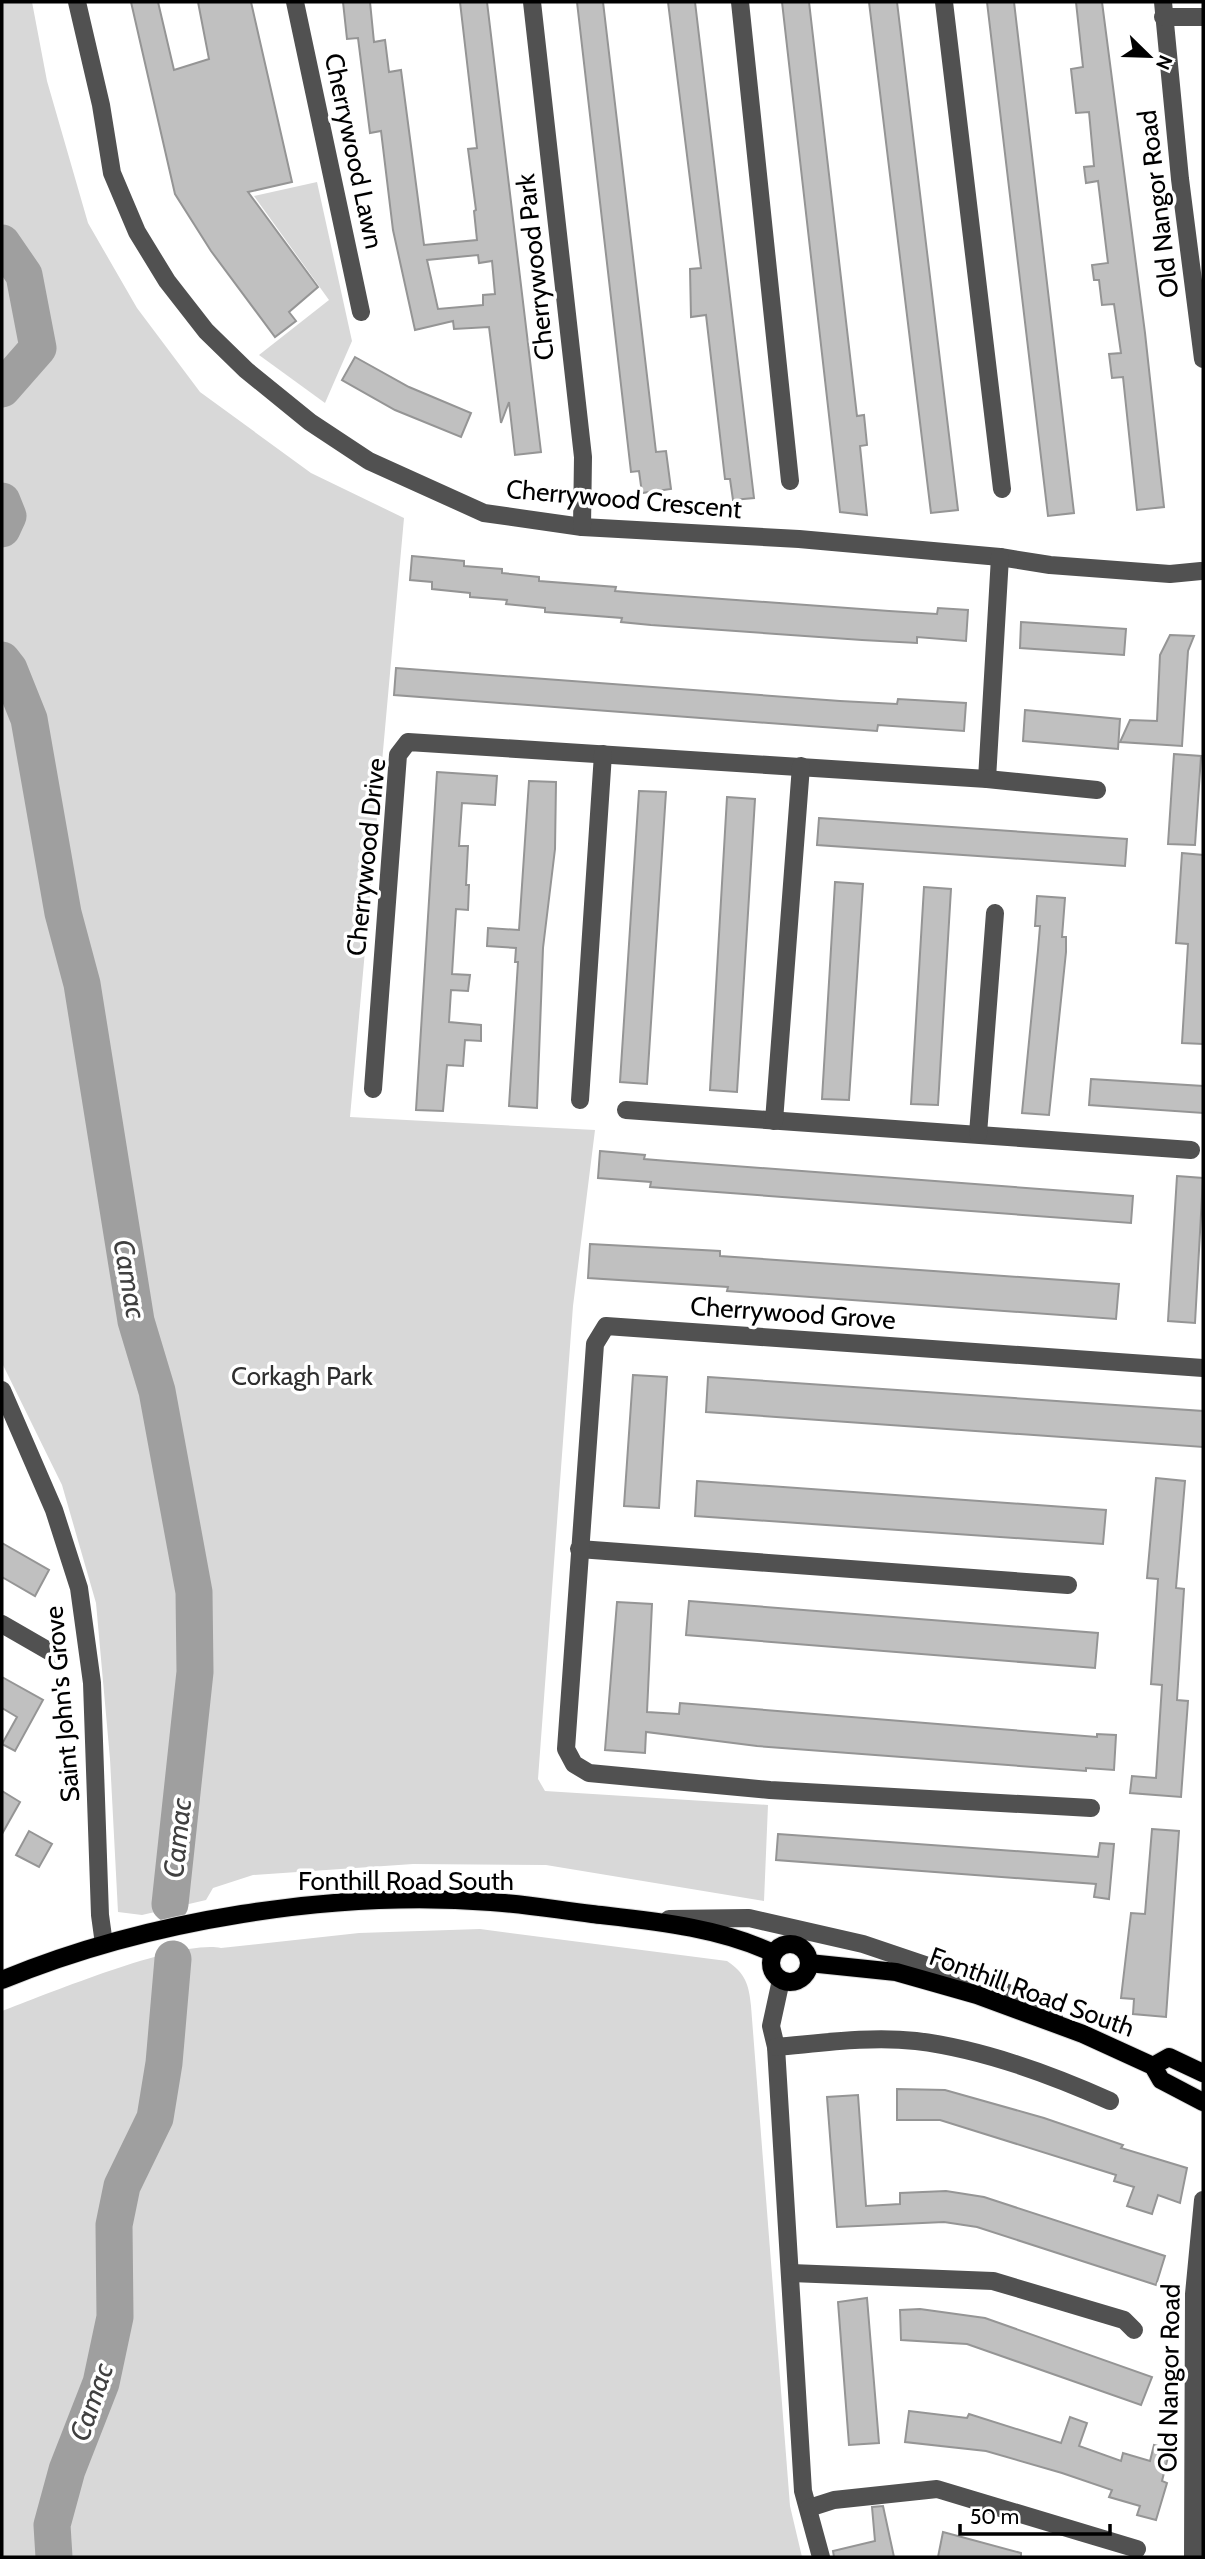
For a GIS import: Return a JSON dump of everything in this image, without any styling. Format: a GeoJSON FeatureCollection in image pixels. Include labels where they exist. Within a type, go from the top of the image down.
{"type":"FeatureCollection","features":[{"type":"Feature","properties":{"kind":"main road","name":"Fonthill Road South"},"geometry":{"type":"LineString","coordinates":[[2,1980],[104,1944],[297,1906],[373,1902],[490,1902],[644,1920],[733,1938],[773,1953],[781,1945],[793,1944],[803,1949],[809,1963],[896,1972],[977,1995],[1083,2034],[1153,2066],[1161,2080],[1203,2102]]}},
{"type":"Feature","properties":{"kind":"main road"},"geometry":{"type":"LineString","coordinates":[[773,1953],[771,1968],[781,1980],[791,1982],[800,1979],[809,1963]]}},
{"type":"Feature","properties":{"kind":"main road","name":"Fonthill Road South"},"geometry":{"type":"LineString","coordinates":[[1153,2066],[1169,2057],[1203,2073]]}},
{"type":"Feature","properties":{"kind":"street","name":"Cherrywood Crescent"},"geometry":{"type":"LineString","coordinates":[[77,2],[101,105],[112,173],[137,232],[167,281],[206,331],[246,370],[310,422],[369,461],[484,513],[582,527],[799,539],[1000,557],[1050,565],[1170,574],[1203,571]]}},
{"type":"Feature","properties":{"kind":"street","name":"Cherrywood Lawn"},"geometry":{"type":"LineString","coordinates":[[295,2],[361,312]]}},
{"type":"Feature","properties":{"kind":"street","name":"Cherrywood Park"},"geometry":{"type":"LineString","coordinates":[[531,2],[583,457],[582,527]]}},
{"type":"Feature","properties":{"kind":"street"},"geometry":{"type":"LineString","coordinates":[[740,2],[790,481]]}},
{"type":"Feature","properties":{"kind":"street"},"geometry":{"type":"LineString","coordinates":[[944,2],[1002,489]]}},
{"type":"Feature","properties":{"kind":"street"},"geometry":{"type":"LineString","coordinates":[[1163,9],[1203,18]]}},
{"type":"Feature","properties":{"kind":"street","name":"Old Nangor Road"},"geometry":{"type":"LineString","coordinates":[[1163,9],[1203,359]]}},
{"type":"Feature","properties":{"kind":"street"},"geometry":{"type":"LineString","coordinates":[[986,779],[1000,557]]}},
{"type":"Feature","properties":{"kind":"street","name":"Cherrywood Drive"},"geometry":{"type":"LineString","coordinates":[[373,1089],[398,755],[408,742],[429,741],[801,766],[1097,790]]}},
{"type":"Feature","properties":{"kind":"street"},"geometry":{"type":"LineString","coordinates":[[580,1100],[603,754]]}},
{"type":"Feature","properties":{"kind":"street"},"geometry":{"type":"LineString","coordinates":[[774,1121],[801,766]]}},
{"type":"Feature","properties":{"kind":"street"},"geometry":{"type":"LineString","coordinates":[[978,1134],[995,914]]}},
{"type":"Feature","properties":{"kind":"street"},"geometry":{"type":"LineString","coordinates":[[626,1110],[1191,1150]]}},
{"type":"Feature","properties":{"kind":"street","name":"Cherrywood Grove"},"geometry":{"type":"LineString","coordinates":[[1091,1808],[770,1790],[589,1773],[574,1764],[566,1749],[595,1344],[606,1326],[1203,1368]]}},
{"type":"Feature","properties":{"kind":"street","name":"Saint John's Grove"},"geometry":{"type":"LineString","coordinates":[[2,1390],[54,1510],[79,1588],[92,1683],[100,1915],[104,1944]]}},
{"type":"Feature","properties":{"kind":"street"},"geometry":{"type":"LineString","coordinates":[[579,1549],[1068,1585]]}},
{"type":"Feature","properties":{"kind":"street"},"geometry":{"type":"LineString","coordinates":[[2,1623],[54,1654]]}},
{"type":"Feature","properties":{"kind":"street"},"geometry":{"type":"LineString","coordinates":[[644,1920],[749,1918],[863,1944],[1008,1993],[1083,2034]]}},
{"type":"Feature","properties":{"kind":"street"},"geometry":{"type":"LineString","coordinates":[[781,1980],[771,2026],[776,2047],[803,2491],[821,2557]]}},
{"type":"Feature","properties":{"kind":"street"},"geometry":{"type":"LineString","coordinates":[[776,2047],[860,2040],[927,2043],[962,2049],[1041,2073],[1110,2101]]}},
{"type":"Feature","properties":{"kind":"street","name":"Old Nangor Road"},"geometry":{"type":"LineString","coordinates":[[1192,2557],[1194,2294],[1203,2200]]}},
{"type":"Feature","properties":{"kind":"street"},"geometry":{"type":"LineString","coordinates":[[791,2273],[993,2281],[1124,2320],[1133,2330]]}},
{"type":"Feature","properties":{"kind":"street"},"geometry":{"type":"LineString","coordinates":[[809,2508],[834,2500],[937,2489],[1137,2549]]}},
{"type":"Feature","properties":{"kind":"green space","name":"Corkagh Park"},"geometry":{"type":"Polygon","coordinates":[[[2,2],[32,2],[47,81],[88,223],[137,308],[200,392],[311,473],[404,518],[350,1117],[595,1130],[573,1306],[538,1779],[545,1791],[768,1805],[764,1901],[546,1865],[413,1864],[253,1875],[213,1888],[206,1900],[142,1915],[118,1912],[110,1759],[96,1603],[62,1485],[2,1363],[2,2]]]}},
{"type":"Feature","properties":{"kind":"green space"},"geometry":{"type":"Polygon","coordinates":[[[317,182],[352,341],[325,403],[259,355],[329,300],[254,196],[317,182]]]}},
{"type":"Feature","properties":{"kind":"green space"},"geometry":{"type":"Polygon","coordinates":[[[480,1929],[727,1961],[745,1980],[751,2006],[790,2506],[802,2557],[2,2557],[2,2011],[145,1959],[201,1947],[221,1948],[359,1933],[480,1929]]]}},
{"type":"Feature","properties":{"kind":"building"},"geometry":{"type":"Polygon","coordinates":[[[131,2],[158,2],[174,70],[209,59],[198,2],[251,2],[292,182],[248,192],[318,287],[289,312],[296,321],[275,337],[211,251],[175,194],[131,2]]]}},
{"type":"Feature","properties":{"kind":"building"},"geometry":{"type":"Polygon","coordinates":[[[343,2],[370,2],[374,42],[385,40],[389,72],[401,70],[424,245],[477,240],[468,149],[477,148],[460,2],[487,2],[541,452],[515,455],[509,402],[501,423],[489,327],[454,329],[453,321],[415,330],[393,230],[381,131],[370,133],[358,38],[347,39],[343,2]],[[478,255],[427,260],[438,309],[483,305],[483,295],[495,294],[492,261],[479,263],[478,255]]]}},
{"type":"Feature","properties":{"kind":"building"},"geometry":{"type":"Polygon","coordinates":[[[577,2],[603,2],[656,452],[666,451],[671,489],[642,493],[639,471],[631,472],[577,2]]]}},
{"type":"Feature","properties":{"kind":"building"},"geometry":{"type":"Polygon","coordinates":[[[668,2],[695,2],[754,498],[733,500],[730,479],[725,479],[706,315],[691,317],[690,269],[701,268],[668,2]]]}},
{"type":"Feature","properties":{"kind":"building"},"geometry":{"type":"Polygon","coordinates":[[[782,2],[809,2],[857,416],[864,415],[867,445],[860,446],[867,515],[840,512],[782,2]]]}},
{"type":"Feature","properties":{"kind":"building"},"geometry":{"type":"Polygon","coordinates":[[[869,2],[897,2],[958,510],[931,513],[869,2]]]}},
{"type":"Feature","properties":{"kind":"building"},"geometry":{"type":"Polygon","coordinates":[[[987,2],[1014,2],[1074,513],[1048,516],[987,2]]]}},
{"type":"Feature","properties":{"kind":"building"},"geometry":{"type":"Polygon","coordinates":[[[1076,2],[1102,2],[1145,333],[1164,507],[1137,510],[1123,377],[1112,378],[1109,354],[1121,353],[1114,304],[1102,305],[1099,280],[1094,280],[1092,265],[1108,263],[1098,181],[1086,183],[1084,167],[1094,166],[1089,112],[1076,113],[1071,69],[1083,67],[1076,2]]]}},
{"type":"Feature","properties":{"kind":"building"},"geometry":{"type":"Polygon","coordinates":[[[355,357],[409,387],[471,413],[461,437],[395,410],[342,380],[355,357]]]}},
{"type":"Feature","properties":{"kind":"building"},"geometry":{"type":"Polygon","coordinates":[[[412,556],[464,561],[464,566],[502,569],[502,573],[539,577],[539,581],[616,587],[615,591],[937,614],[938,608],[968,610],[966,641],[917,637],[917,643],[862,640],[651,625],[621,622],[622,618],[545,612],[545,608],[506,604],[507,600],[470,597],[470,593],[432,589],[432,582],[410,580],[412,556]]]}},
{"type":"Feature","properties":{"kind":"building"},"geometry":{"type":"Polygon","coordinates":[[[1021,622],[1126,629],[1124,655],[1020,648],[1021,622]]]}},
{"type":"Feature","properties":{"kind":"building"},"geometry":{"type":"Polygon","coordinates":[[[1170,635],[1194,636],[1188,651],[1182,746],[1120,742],[1130,720],[1157,721],[1160,655],[1170,635]]]}},
{"type":"Feature","properties":{"kind":"building"},"geometry":{"type":"Polygon","coordinates":[[[396,668],[840,701],[897,704],[898,699],[966,703],[964,731],[878,725],[877,731],[394,695],[396,668]]]}},
{"type":"Feature","properties":{"kind":"building"},"geometry":{"type":"Polygon","coordinates":[[[1025,710],[1120,719],[1118,749],[1023,741],[1025,710]]]}},
{"type":"Feature","properties":{"kind":"building"},"geometry":{"type":"Polygon","coordinates":[[[1174,754],[1201,756],[1195,845],[1168,844],[1174,754]]]}},
{"type":"Feature","properties":{"kind":"building"},"geometry":{"type":"Polygon","coordinates":[[[437,772],[497,776],[495,805],[462,803],[459,846],[468,846],[468,910],[456,909],[452,974],[470,975],[468,991],[451,990],[449,1022],[481,1025],[481,1041],[465,1040],[463,1066],[447,1065],[443,1111],[416,1110],[437,772]]]}},
{"type":"Feature","properties":{"kind":"building"},"geometry":{"type":"Polygon","coordinates":[[[529,781],[556,782],[555,849],[543,948],[537,1108],[509,1106],[518,962],[515,962],[516,948],[487,946],[488,928],[519,930],[529,781]]]}},
{"type":"Feature","properties":{"kind":"building"},"geometry":{"type":"Polygon","coordinates":[[[639,791],[666,792],[647,1084],[620,1082],[639,791]]]}},
{"type":"Feature","properties":{"kind":"building"},"geometry":{"type":"Polygon","coordinates":[[[727,797],[755,799],[737,1092],[710,1090],[727,797]]]}},
{"type":"Feature","properties":{"kind":"building"},"geometry":{"type":"Polygon","coordinates":[[[819,818],[1127,839],[1125,866],[817,845],[819,818]]]}},
{"type":"Feature","properties":{"kind":"building"},"geometry":{"type":"Polygon","coordinates":[[[1182,853],[1203,855],[1203,1044],[1182,1043],[1188,944],[1176,943],[1182,853]]]}},
{"type":"Feature","properties":{"kind":"building"},"geometry":{"type":"Polygon","coordinates":[[[835,882],[863,884],[849,1100],[822,1099],[835,882]]]}},
{"type":"Feature","properties":{"kind":"building"},"geometry":{"type":"Polygon","coordinates":[[[924,887],[951,889],[938,1105],[911,1104],[924,887]]]}},
{"type":"Feature","properties":{"kind":"building"},"geometry":{"type":"Polygon","coordinates":[[[1037,896],[1065,898],[1062,937],[1066,937],[1066,952],[1049,1115],[1022,1113],[1040,926],[1035,926],[1037,896]]]}},
{"type":"Feature","properties":{"kind":"building"},"geometry":{"type":"Polygon","coordinates":[[[1091,1079],[1203,1086],[1203,1113],[1089,1105],[1091,1079]]]}},
{"type":"Feature","properties":{"kind":"building"},"geometry":{"type":"Polygon","coordinates":[[[600,1151],[645,1155],[644,1159],[1133,1196],[1131,1223],[650,1187],[651,1182],[598,1178],[600,1151]]]}},
{"type":"Feature","properties":{"kind":"building"},"geometry":{"type":"Polygon","coordinates":[[[1177,1176],[1203,1178],[1195,1323],[1168,1321],[1177,1176]]]}},
{"type":"Feature","properties":{"kind":"building"},"geometry":{"type":"Polygon","coordinates":[[[590,1244],[720,1251],[720,1256],[1119,1284],[1116,1319],[727,1291],[728,1287],[588,1278],[590,1244]]]}},
{"type":"Feature","properties":{"kind":"building"},"geometry":{"type":"Polygon","coordinates":[[[633,1375],[667,1377],[659,1508],[624,1506],[633,1375]]]}},
{"type":"Feature","properties":{"kind":"building"},"geometry":{"type":"Polygon","coordinates":[[[708,1377],[1203,1411],[1203,1447],[706,1412],[708,1377]]]}},
{"type":"Feature","properties":{"kind":"building"},"geometry":{"type":"Polygon","coordinates":[[[1156,1478],[1185,1481],[1176,1588],[1184,1589],[1177,1700],[1188,1701],[1181,1797],[1130,1793],[1132,1776],[1156,1778],[1162,1685],[1151,1684],[1158,1579],[1147,1578],[1156,1478]]]}},
{"type":"Feature","properties":{"kind":"building"},"geometry":{"type":"Polygon","coordinates":[[[697,1481],[1106,1510],[1103,1544],[695,1516],[697,1481]]]}},
{"type":"Feature","properties":{"kind":"building"},"geometry":{"type":"Polygon","coordinates":[[[2,1543],[49,1570],[35,1596],[2,1577],[2,1543]]]}},
{"type":"Feature","properties":{"kind":"building"},"geometry":{"type":"Polygon","coordinates":[[[689,1601],[1098,1633],[1095,1668],[686,1635],[689,1601]]]}},
{"type":"Feature","properties":{"kind":"building"},"geometry":{"type":"Polygon","coordinates":[[[617,1602],[652,1604],[647,1712],[679,1714],[680,1703],[1097,1737],[1097,1734],[1116,1735],[1114,1770],[1086,1768],[1086,1771],[757,1746],[646,1732],[645,1753],[605,1750],[617,1602]]]}},
{"type":"Feature","properties":{"kind":"building"},"geometry":{"type":"Polygon","coordinates":[[[2,1677],[43,1700],[15,1751],[2,1744],[17,1717],[2,1708],[2,1677]]]}},
{"type":"Feature","properties":{"kind":"building"},"geometry":{"type":"Polygon","coordinates":[[[2,1791],[20,1802],[2,1834],[2,1791]]]}},
{"type":"Feature","properties":{"kind":"building"},"geometry":{"type":"Polygon","coordinates":[[[1152,1829],[1179,1831],[1166,2017],[1133,2014],[1134,1999],[1121,1998],[1131,1913],[1145,1914],[1152,1829]]]}},
{"type":"Feature","properties":{"kind":"building"},"geometry":{"type":"Polygon","coordinates":[[[29,1831],[52,1844],[39,1867],[16,1855],[29,1831]]]}},
{"type":"Feature","properties":{"kind":"building"},"geometry":{"type":"Polygon","coordinates":[[[778,1834],[1098,1857],[1100,1843],[1114,1844],[1109,1899],[1094,1897],[1096,1884],[776,1860],[778,1834]]]}},
{"type":"Feature","properties":{"kind":"building"},"geometry":{"type":"Polygon","coordinates":[[[897,2089],[945,2090],[1044,2118],[1123,2145],[1121,2148],[1187,2168],[1180,2203],[1158,2195],[1152,2214],[1127,2206],[1134,2187],[1114,2181],[1116,2175],[940,2120],[897,2120],[897,2089]]]}},
{"type":"Feature","properties":{"kind":"building"},"geometry":{"type":"Polygon","coordinates":[[[858,2095],[866,2206],[900,2204],[900,2193],[946,2191],[984,2197],[1165,2256],[1156,2285],[977,2227],[944,2222],[837,2227],[827,2097],[858,2095]]]}},
{"type":"Feature","properties":{"kind":"building"},"geometry":{"type":"Polygon","coordinates":[[[867,2298],[879,2443],[849,2445],[838,2302],[867,2298]]]}},
{"type":"Feature","properties":{"kind":"building"},"geometry":{"type":"Polygon","coordinates":[[[920,2309],[985,2318],[1152,2377],[1141,2405],[967,2344],[901,2340],[900,2310],[920,2309]]]}},
{"type":"Feature","properties":{"kind":"building"},"geometry":{"type":"Polygon","coordinates":[[[909,2411],[967,2418],[969,2414],[1061,2443],[1070,2417],[1087,2423],[1079,2446],[1121,2461],[1123,2453],[1150,2461],[1154,2445],[1170,2449],[1162,2481],[1167,2483],[1156,2520],[1137,2515],[1140,2506],[1109,2497],[1112,2490],[1062,2473],[986,2451],[905,2442],[909,2411]]]}},
{"type":"Feature","properties":{"kind":"building"},"geometry":{"type":"Polygon","coordinates":[[[883,2506],[894,2557],[834,2557],[833,2551],[875,2541],[872,2507],[883,2506]]]}},
{"type":"Feature","properties":{"kind":"building"},"geometry":{"type":"Polygon","coordinates":[[[943,2532],[1021,2553],[1021,2557],[938,2557],[943,2532]]]}},
{"type":"Feature","properties":{"kind":"waterway","name":"Camac"},"geometry":{"type":"LineString","coordinates":[[2,243],[24,275],[38,348],[2,389]]}},
{"type":"Feature","properties":{"kind":"waterway","name":"Camac"},"geometry":{"type":"LineString","coordinates":[[2,501],[8,516],[2,529]]}},
{"type":"Feature","properties":{"kind":"waterway","name":"Camac"},"geometry":{"type":"LineString","coordinates":[[2,660],[9,669],[29,719],[63,913],[82,984],[136,1321],[157,1391],[194,1592],[195,1672],[170,1904]]}},
{"type":"Feature","properties":{"kind":"waterway","name":"Camac"},"geometry":{"type":"LineString","coordinates":[[54,2557],[52,2525],[67,2470],[101,2383],[115,2317],[114,2225],[122,2186],[155,2118],[164,2063],[173,1959]]}}]}
